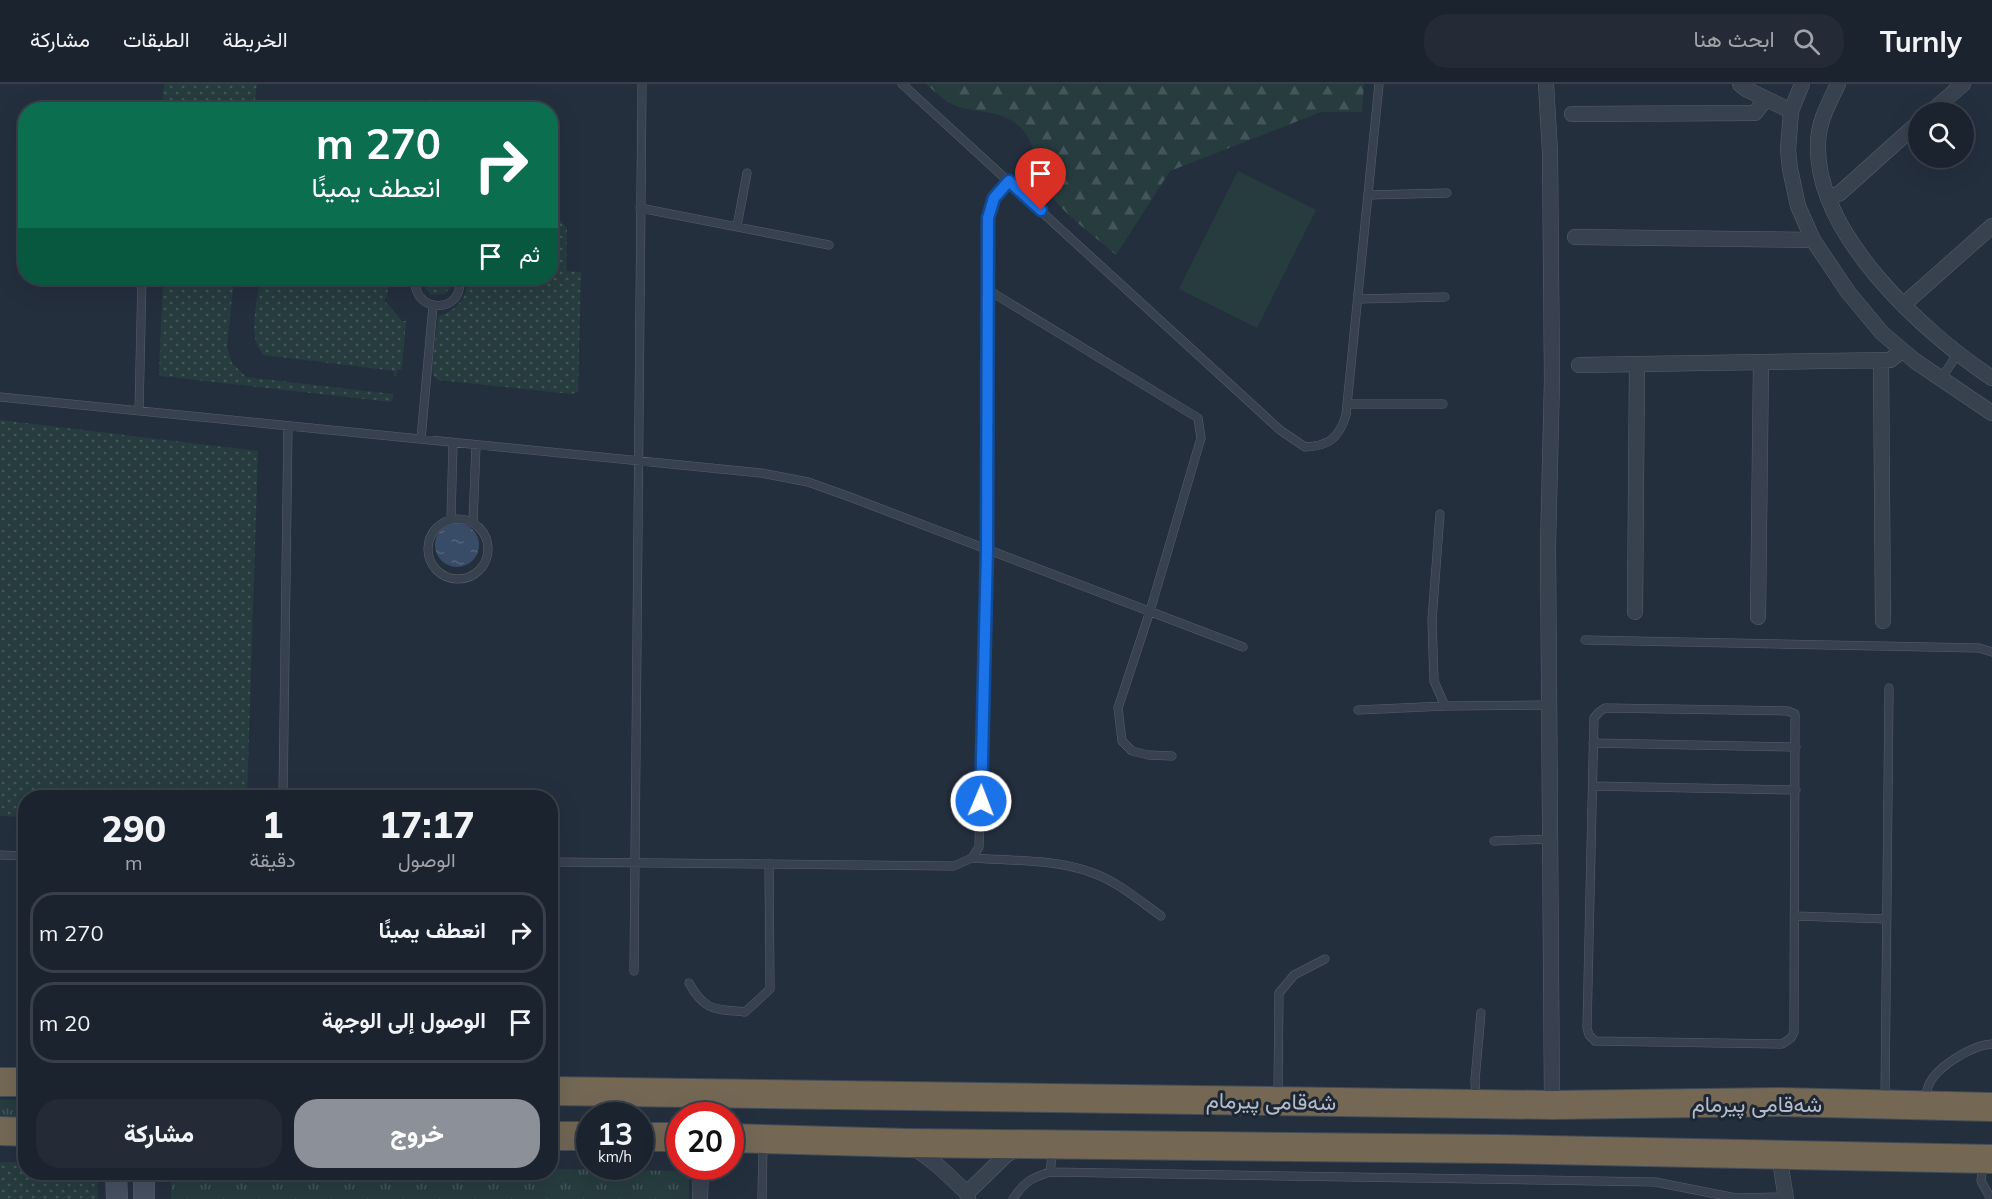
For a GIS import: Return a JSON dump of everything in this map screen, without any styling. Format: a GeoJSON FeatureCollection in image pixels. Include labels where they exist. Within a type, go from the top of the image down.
{"type":"FeatureCollection","features":[{"type":"Feature","properties":{"kind":"highway"},"geometry":{"type":"LineString","coordinates":[[0,1082],[18,1082]]}},
{"type":"Feature","properties":{"kind":"highway","name":"شەقامی پیرمام"},"geometry":{"type":"LineString","coordinates":[[558,1091],[1551,1105],[1780,1102],[1992,1107]]}},
{"type":"Feature","properties":{"kind":"highway"},"geometry":{"type":"LineString","coordinates":[[1468,1149],[1456,1143],[1449,1131],[1450,1118],[1458,1107],[1470,1104]]}},
{"type":"Feature","properties":{"kind":"highway"},"geometry":{"type":"LineString","coordinates":[[0,1131],[18,1132]]}},
{"type":"Feature","properties":{"kind":"highway"},"geometry":{"type":"LineString","coordinates":[[558,1136],[576,1136]]}},
{"type":"Feature","properties":{"kind":"highway","name":"شەقامی پیرمام"},"geometry":{"type":"LineString","coordinates":[[744,1138],[1023,1145],[1052,1158],[1468,1149],[1988,1159]]}},
{"type":"Feature","properties":{"kind":"street"},"geometry":{"type":"LineString","coordinates":[[1546,84],[1550,152],[1552,380],[1548,546],[1551,1105]]}},
{"type":"Feature","properties":{"kind":"street"},"geometry":{"type":"LineString","coordinates":[[1740,84],[1791,111]]}},
{"type":"Feature","properties":{"kind":"street"},"geometry":{"type":"LineString","coordinates":[[1802,84],[1791,111],[1788,140],[1790,169],[1798,206],[1813,240],[1864,314],[1902,351],[1992,413]]}},
{"type":"Feature","properties":{"kind":"street"},"geometry":{"type":"LineString","coordinates":[[1838,84],[1823,116],[1818,142],[1819,167],[1837,219],[1856,250],[1903,305],[1958,353],[1992,378]]}},
{"type":"Feature","properties":{"kind":"street"},"geometry":{"type":"LineString","coordinates":[[1942,102],[1963,84]]}},
{"type":"Feature","properties":{"kind":"street"},"geometry":{"type":"LineString","coordinates":[[1572,114],[1755,113],[1766,99]]}},
{"type":"Feature","properties":{"kind":"street"},"geometry":{"type":"LineString","coordinates":[[1828,198],[1839,193],[1908,132]]}},
{"type":"Feature","properties":{"kind":"street"},"geometry":{"type":"LineString","coordinates":[[1903,305],[1992,226]]}},
{"type":"Feature","properties":{"kind":"street"},"geometry":{"type":"LineString","coordinates":[[1575,237],[1813,240]]}},
{"type":"Feature","properties":{"kind":"street"},"geometry":{"type":"LineString","coordinates":[[1578,365],[1890,360],[1902,351]]}},
{"type":"Feature","properties":{"kind":"street"},"geometry":{"type":"LineString","coordinates":[[1881,360],[1883,621]]}},
{"type":"Feature","properties":{"kind":"street"},"geometry":{"type":"LineString","coordinates":[[1758,616],[1761,362]]}},
{"type":"Feature","properties":{"kind":"street"},"geometry":{"type":"LineString","coordinates":[[1635,612],[1637,364]]}},
{"type":"Feature","properties":{"kind":"street"},"geometry":{"type":"LineString","coordinates":[[907,1143],[928,1156],[967,1196],[1006,1155],[1023,1145]]}},
{"type":"Feature","properties":{"kind":"street"},"geometry":{"type":"LineString","coordinates":[[1779,1154],[1786,1198]]}},
{"type":"Feature","properties":{"kind":"street"},"geometry":{"type":"LineString","coordinates":[[700,1199],[701,1180]]}},
{"type":"Feature","properties":{"kind":"lane"},"geometry":{"type":"LineString","coordinates":[[634,971],[642,84]]}},
{"type":"Feature","properties":{"kind":"lane"},"geometry":{"type":"LineString","coordinates":[[902,84],[1294,441],[1305,447],[1326,444],[1339,433],[1346,415],[1379,84]]}},
{"type":"Feature","properties":{"kind":"lane"},"geometry":{"type":"LineString","coordinates":[[737,226],[747,173]]}},
{"type":"Feature","properties":{"kind":"lane"},"geometry":{"type":"LineString","coordinates":[[972,858],[979,847],[987,550],[988,218],[994,198],[1009,181]]}},
{"type":"Feature","properties":{"kind":"lane"},"geometry":{"type":"LineString","coordinates":[[1368,195],[1447,193]]}},
{"type":"Feature","properties":{"kind":"lane"},"geometry":{"type":"LineString","coordinates":[[640,208],[829,245]]}},
{"type":"Feature","properties":{"kind":"lane"},"geometry":{"type":"LineString","coordinates":[[139,411],[142,285]]}},
{"type":"Feature","properties":{"kind":"lane"},"geometry":{"type":"LineString","coordinates":[[417,285],[422,299],[433,306],[447,304],[453,300],[460,285]]}},
{"type":"Feature","properties":{"kind":"lane"},"geometry":{"type":"LineString","coordinates":[[988,290],[1198,418],[1202,438],[1118,708],[1122,741],[1132,751],[1148,755],[1172,756]]}},
{"type":"Feature","properties":{"kind":"lane"},"geometry":{"type":"LineString","coordinates":[[1358,299],[1445,297]]}},
{"type":"Feature","properties":{"kind":"lane"},"geometry":{"type":"LineString","coordinates":[[421,439],[433,306]]}},
{"type":"Feature","properties":{"kind":"lane"},"geometry":{"type":"LineString","coordinates":[[1941,379],[1958,353]]}},
{"type":"Feature","properties":{"kind":"lane"},"geometry":{"type":"LineString","coordinates":[[0,397],[476,446],[640,460],[761,473],[808,482],[1243,647]]}},
{"type":"Feature","properties":{"kind":"lane"},"geometry":{"type":"LineString","coordinates":[[1348,404],[1443,404]]}},
{"type":"Feature","properties":{"kind":"lane"},"geometry":{"type":"LineString","coordinates":[[282,790],[288,426]]}},
{"type":"Feature","properties":{"kind":"lane"},"geometry":{"type":"LineString","coordinates":[[451,519],[453,443]]}},
{"type":"Feature","properties":{"kind":"lane"},"geometry":{"type":"LineString","coordinates":[[472,522],[476,446]]}},
{"type":"Feature","properties":{"kind":"lane"},"geometry":{"type":"LineString","coordinates":[[1440,514],[1432,620],[1434,681],[1445,706]]}},
{"type":"Feature","properties":{"kind":"lane"},"geometry":{"type":"LineString","coordinates":[[458,518],[472,522],[484,533],[488,542],[489,552],[481,569],[464,579],[445,576],[437,570],[428,553],[428,543],[432,533],[439,525],[451,519],[458,518]]}},
{"type":"Feature","properties":{"kind":"lane"},"geometry":{"type":"LineString","coordinates":[[1585,640],[1979,648],[1992,651]]}},
{"type":"Feature","properties":{"kind":"lane"},"geometry":{"type":"LineString","coordinates":[[1885,1105],[1889,688]]}},
{"type":"Feature","properties":{"kind":"lane"},"geometry":{"type":"LineString","coordinates":[[1358,710],[1549,705]]}},
{"type":"Feature","properties":{"kind":"lane"},"geometry":{"type":"LineString","coordinates":[[1605,708],[1788,711],[1795,714],[1794,1032],[1787,1041],[1782,1044],[1595,1041],[1589,1035],[1587,1028],[1593,743],[1594,718],[1605,708]]}},
{"type":"Feature","properties":{"kind":"lane"},"geometry":{"type":"LineString","coordinates":[[1593,743],[1796,747]]}},
{"type":"Feature","properties":{"kind":"lane"},"geometry":{"type":"LineString","coordinates":[[1593,786],[1796,790]]}},
{"type":"Feature","properties":{"kind":"lane"},"geometry":{"type":"LineString","coordinates":[[1494,841],[1550,839]]}},
{"type":"Feature","properties":{"kind":"lane"},"geometry":{"type":"LineString","coordinates":[[0,855],[18,856]]}},
{"type":"Feature","properties":{"kind":"lane"},"geometry":{"type":"LineString","coordinates":[[558,862],[954,866],[972,858],[1059,865],[1094,873],[1127,892],[1161,916]]}},
{"type":"Feature","properties":{"kind":"lane"},"geometry":{"type":"LineString","coordinates":[[689,983],[696,996],[710,1008],[745,1012],[770,989],[769,864]]}},
{"type":"Feature","properties":{"kind":"lane"},"geometry":{"type":"LineString","coordinates":[[1795,916],[1887,919]]}},
{"type":"Feature","properties":{"kind":"lane"},"geometry":{"type":"LineString","coordinates":[[1278,1100],[1279,993],[1294,975],[1325,959]]}},
{"type":"Feature","properties":{"kind":"lane"},"geometry":{"type":"LineString","coordinates":[[1470,1104],[1475,1080],[1481,1013]]}},
{"type":"Feature","properties":{"kind":"lane"},"geometry":{"type":"LineString","coordinates":[[1926,1106],[1928,1086],[1945,1065],[1965,1052],[1992,1044]]}},
{"type":"Feature","properties":{"kind":"lane"},"geometry":{"type":"LineString","coordinates":[[762,1199],[763,1139]]}},
{"type":"Feature","properties":{"kind":"lane"},"geometry":{"type":"LineString","coordinates":[[1013,1199],[1023,1185],[1052,1158],[1645,1181],[1736,1198],[1786,1198]]}},
{"type":"Feature","properties":{"kind":"lane"},"geometry":{"type":"LineString","coordinates":[[1988,1159],[1981,1181],[1991,1199]]}},
{"type":"Feature","properties":{"kind":"green space"},"geometry":{"type":"Polygon","coordinates":[[[164,84],[257,84],[255,102],[163,102],[164,84]]]}},
{"type":"Feature","properties":{"kind":"green space"},"geometry":{"type":"Polygon","coordinates":[[[926,84],[1364,84],[1362,112],[1321,112],[1170,171],[1116,255],[1071,217],[1048,192],[1040,176],[1029,140],[1018,125],[996,114],[956,106],[926,84]]]}},
{"type":"Feature","properties":{"kind":"green space"},"geometry":{"type":"Polygon","coordinates":[[[1238,171],[1316,210],[1257,328],[1179,289],[1238,171]]]}},
{"type":"Feature","properties":{"kind":"green space"},"geometry":{"type":"Polygon","coordinates":[[[558,218],[567,228],[566,271],[581,272],[578,392],[571,394],[438,380],[432,370],[438,316],[456,307],[467,285],[558,285],[558,218]]]}},
{"type":"Feature","properties":{"kind":"green space"},"geometry":{"type":"Polygon","coordinates":[[[163,285],[233,285],[227,347],[232,363],[246,377],[393,394],[393,399],[391,402],[159,374],[163,285]]]}},
{"type":"Feature","properties":{"kind":"green space"},"geometry":{"type":"Polygon","coordinates":[[[259,285],[388,285],[387,297],[384,300],[402,321],[406,321],[402,369],[397,370],[394,376],[394,371],[264,355],[259,348],[254,329],[259,285]]]}},
{"type":"Feature","properties":{"kind":"green space"},"geometry":{"type":"Polygon","coordinates":[[[426,285],[450,285],[450,288],[444,294],[431,295],[426,285]]]}},
{"type":"Feature","properties":{"kind":"green space"},"geometry":{"type":"Polygon","coordinates":[[[0,420],[258,451],[247,790],[18,790],[18,817],[0,816],[0,420]]]}},
{"type":"Feature","properties":{"kind":"green space"},"geometry":{"type":"Polygon","coordinates":[[[0,1099],[18,1100],[18,1118],[0,1117],[0,1099]]]}},
{"type":"Feature","properties":{"kind":"green space"},"geometry":{"type":"Polygon","coordinates":[[[0,1162],[18,1162],[18,1180],[97,1180],[98,1199],[0,1199],[0,1162]]]}},
{"type":"Feature","properties":{"kind":"green space"},"geometry":{"type":"Polygon","coordinates":[[[558,1169],[576,1169],[576,1180],[654,1180],[654,1171],[666,1171],[666,1180],[689,1180],[689,1199],[171,1199],[171,1180],[558,1180],[558,1169]]]}},
{"type":"Feature","properties":{"kind":"water"},"geometry":{"type":"Polygon","coordinates":[[[457,523],[472,530],[479,545],[472,560],[457,567],[442,560],[435,545],[442,530],[457,523]]]}},
{"type":"Feature","properties":{"kind":"route"},"geometry":{"type":"LineString","coordinates":[[981,801],[987,550],[988,218],[994,198],[1009,181],[1041,210]]}}]}
